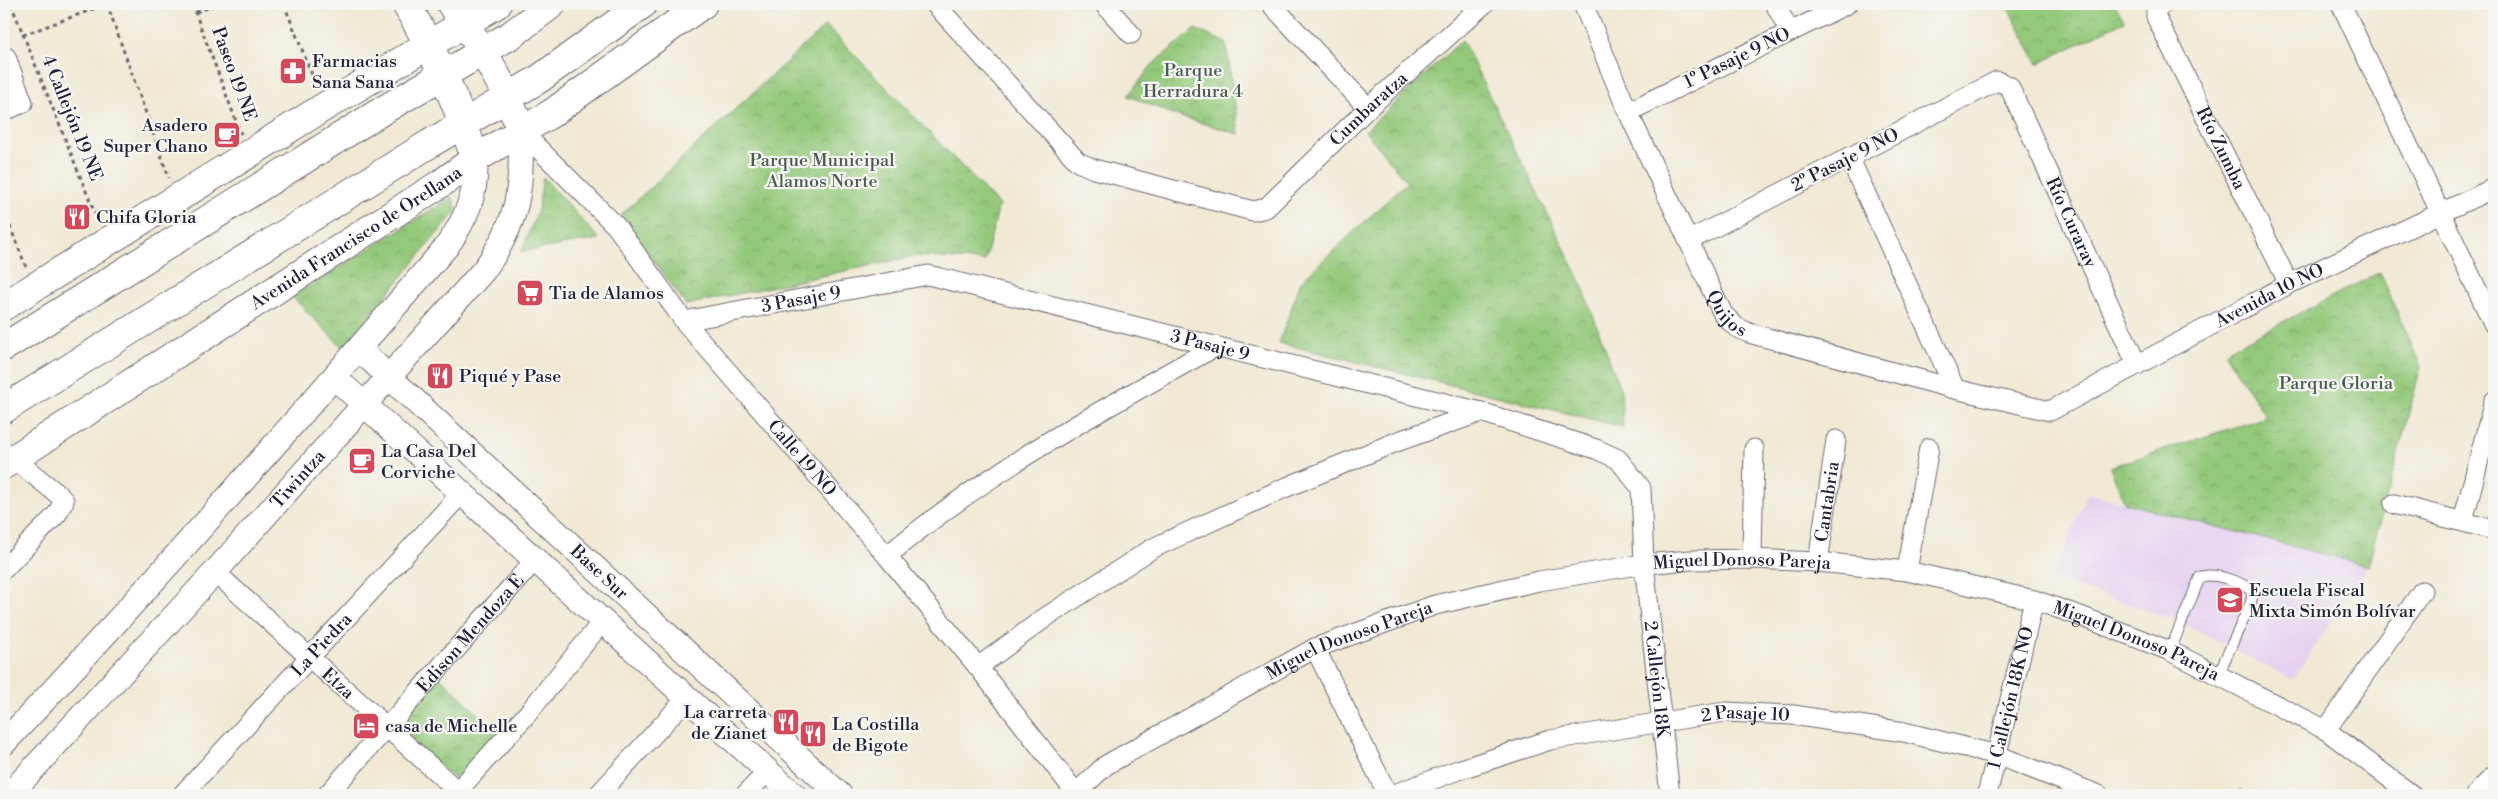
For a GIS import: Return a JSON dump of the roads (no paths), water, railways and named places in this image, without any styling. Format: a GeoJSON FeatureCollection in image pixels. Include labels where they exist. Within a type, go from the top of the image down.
{"type":"FeatureCollection","features":[{"type":"Feature","properties":{"kind":"main road"},"geometry":{"type":"LineString","coordinates":[[406,4],[430,44],[444,74],[464,123],[475,159]]}},
{"type":"Feature","properties":{"kind":"main road"},"geometry":{"type":"LineString","coordinates":[[4,306],[176,198],[430,44],[458,14],[497,4]]}},
{"type":"Feature","properties":{"kind":"main road"},"geometry":{"type":"LineString","coordinates":[[4,347],[444,74],[511,35],[552,4]]}},
{"type":"Feature","properties":{"kind":"main road"},"geometry":{"type":"LineString","coordinates":[[4,409],[464,123],[539,79],[643,4]]}},
{"type":"Feature","properties":{"kind":"main road","name":"Avenida Francisco de Orellana"},"geometry":{"type":"LineString","coordinates":[[8,462],[443,182],[475,159],[560,107],[703,4]]}},
{"type":"Feature","properties":{"kind":"main road"},"geometry":{"type":"LineString","coordinates":[[458,14],[483,51],[509,96],[521,131]]}},
{"type":"Feature","properties":{"kind":"street","name":"Cumbaratza"},"geometry":{"type":"LineString","coordinates":[[935,4],[1078,162],[1253,211],[1266,208],[1368,108],[1484,4]]}},
{"type":"Feature","properties":{"kind":"street"},"geometry":{"type":"LineString","coordinates":[[1104,4],[1131,34]]}},
{"type":"Feature","properties":{"kind":"street"},"geometry":{"type":"LineString","coordinates":[[1271,4],[1368,108]]}},
{"type":"Feature","properties":{"kind":"street","name":"Quijos"},"geometry":{"type":"LineString","coordinates":[[1583,4],[1628,112],[1688,241],[1723,314],[1736,327],[1749,333],[1955,389],[2050,411]]}},
{"type":"Feature","properties":{"kind":"street"},"geometry":{"type":"LineString","coordinates":[[1775,4],[1790,32]]}},
{"type":"Feature","properties":{"kind":"street","name":"1º Pasaje 9 NO"},"geometry":{"type":"LineString","coordinates":[[1628,112],[1846,4]]}},
{"type":"Feature","properties":{"kind":"street"},"geometry":{"type":"LineString","coordinates":[[2341,4],[2494,326]]}},
{"type":"Feature","properties":{"kind":"street","name":"Río Zumba"},"geometry":{"type":"LineString","coordinates":[[2159,8],[2289,284]]}},
{"type":"Feature","properties":{"kind":"street"},"geometry":{"type":"LineString","coordinates":[[4,58],[6,57],[23,104],[4,111]]}},
{"type":"Feature","properties":{"kind":"street","name":"2º Pasaje 9 NO"},"geometry":{"type":"LineString","coordinates":[[1688,241],[1997,81],[2003,82]]}},
{"type":"Feature","properties":{"kind":"street","name":"Río Curaray"},"geometry":{"type":"LineString","coordinates":[[2003,82],[2009,86],[2137,365]]}},
{"type":"Feature","properties":{"kind":"street","name":"Calle 19 NO"},"geometry":{"type":"LineString","coordinates":[[521,131],[616,226],[684,321],[887,556],[978,667],[1075,794]]}},
{"type":"Feature","properties":{"kind":"street","name":"Tiwintza"},"geometry":{"type":"LineString","coordinates":[[9,795],[215,572],[484,270],[498,250],[520,192],[521,131]]}},
{"type":"Feature","properties":{"kind":"street"},"geometry":{"type":"LineString","coordinates":[[1849,157],[1955,389]]}},
{"type":"Feature","properties":{"kind":"street"},"geometry":{"type":"LineString","coordinates":[[4,743],[359,349],[447,246],[458,229],[473,196],[476,181],[475,159]]}},
{"type":"Feature","properties":{"kind":"street","name":"Avenida 10 NO"},"geometry":{"type":"LineString","coordinates":[[2050,411],[2289,284],[2494,188]]}},
{"type":"Feature","properties":{"kind":"street","name":"3 Pasaje 9"},"geometry":{"type":"LineString","coordinates":[[684,321],[928,275],[1215,348],[1481,412],[1596,449],[1618,459],[1641,488],[1644,564]]}},
{"type":"Feature","properties":{"kind":"street"},"geometry":{"type":"LineString","coordinates":[[887,556],[967,493],[1067,430],[1215,348]]}},
{"type":"Feature","properties":{"kind":"street","name":"Base Sur"},"geometry":{"type":"LineString","coordinates":[[359,349],[388,379],[840,795]]}},
{"type":"Feature","properties":{"kind":"street","name":"Base Sur"},"geometry":{"type":"LineString","coordinates":[[334,377],[794,795]]}},
{"type":"Feature","properties":{"kind":"street"},"geometry":{"type":"LineString","coordinates":[[2463,521],[2494,401]]}},
{"type":"Feature","properties":{"kind":"street"},"geometry":{"type":"LineString","coordinates":[[978,667],[1046,616],[1152,548],[1282,489],[1396,442],[1481,412]]}},
{"type":"Feature","properties":{"kind":"street","name":"Cantabria"},"geometry":{"type":"LineString","coordinates":[[1818,562],[1836,440]]}},
{"type":"Feature","properties":{"kind":"street"},"geometry":{"type":"LineString","coordinates":[[1907,571],[1929,448]]}},
{"type":"Feature","properties":{"kind":"street"},"geometry":{"type":"LineString","coordinates":[[1752,559],[1754,449]]}},
{"type":"Feature","properties":{"kind":"street"},"geometry":{"type":"LineString","coordinates":[[4,569],[58,514],[64,501],[60,496],[8,462]]}},
{"type":"Feature","properties":{"kind":"street","name":"La Piedra"},"geometry":{"type":"LineString","coordinates":[[182,795],[462,494]]}},
{"type":"Feature","properties":{"kind":"street"},"geometry":{"type":"LineString","coordinates":[[2394,504],[2494,530]]}},
{"type":"Feature","properties":{"kind":"street","name":"Miguel Donoso Pareja"},"geometry":{"type":"LineString","coordinates":[[1075,794],[1106,765],[1315,648],[1435,606],[1539,581],[1644,564],[1691,560],[1752,559],[1818,562],[1907,571],[2034,600],[2170,651],[2326,730],[2412,795]]}},
{"type":"Feature","properties":{"kind":"street","name":"Edison Mendoza E"},"geometry":{"type":"LineString","coordinates":[[327,795],[388,729],[535,560]]}},
{"type":"Feature","properties":{"kind":"street","name":"2 Callejón 18K"},"geometry":{"type":"LineString","coordinates":[[1644,564],[1670,795]]}},
{"type":"Feature","properties":{"kind":"street","name":"Etza"},"geometry":{"type":"LineString","coordinates":[[215,572],[458,794]]}},
{"type":"Feature","properties":{"kind":"street"},"geometry":{"type":"LineString","coordinates":[[2326,730],[2422,591]]}},
{"type":"Feature","properties":{"kind":"street","name":"1 Callejón 18K NO"},"geometry":{"type":"LineString","coordinates":[[1987,795],[2034,600]]}},
{"type":"Feature","properties":{"kind":"street"},"geometry":{"type":"LineString","coordinates":[[458,794],[528,713],[602,622]]}},
{"type":"Feature","properties":{"kind":"street"},"geometry":{"type":"LineString","coordinates":[[1315,648],[1388,795]]}},
{"type":"Feature","properties":{"kind":"street"},"geometry":{"type":"LineString","coordinates":[[598,795],[688,698]]}},
{"type":"Feature","properties":{"kind":"street","name":"2 Pasaje 10"},"geometry":{"type":"LineString","coordinates":[[1392,795],[1458,770],[1550,740],[1726,712],[1793,715],[1904,732],[1997,756],[2099,795]]}},
{"type":"Feature","properties":{"kind":"street"},"geometry":{"type":"LineString","coordinates":[[746,795],[768,771]]}},
{"type":"Feature","properties":{"kind":"street"},"geometry":{"type":"LineString","coordinates":[[2479,795],[2494,779]]}},
{"type":"Feature","properties":{"kind":"lane"},"geometry":{"type":"LineString","coordinates":[[2170,651],[2200,577],[2206,574],[2216,576],[2249,588],[2254,592],[2251,602],[2218,676]]}},
{"type":"Feature","properties":{"kind":"place","name":"Farmacias Sana Sana"},"geometry":{"type":"Point","coordinates":[293,71]}},
{"type":"Feature","properties":{"kind":"place","name":"Asadero Super Chano"},"geometry":{"type":"Point","coordinates":[227,135]}},
{"type":"Feature","properties":{"kind":"place","name":"Chifa Gloria"},"geometry":{"type":"Point","coordinates":[77,217]}},
{"type":"Feature","properties":{"kind":"place","name":"Tia de Alamos"},"geometry":{"type":"Point","coordinates":[530,293]}},
{"type":"Feature","properties":{"kind":"place","name":"Piqué y Pase"},"geometry":{"type":"Point","coordinates":[440,376]}},
{"type":"Feature","properties":{"kind":"place","name":"La Casa Del Corviche"},"geometry":{"type":"Point","coordinates":[362,461]}},
{"type":"Feature","properties":{"kind":"place","name":"Escuela Fiscal Mixta Simón Bolívar"},"geometry":{"type":"Point","coordinates":[2230,600]}},
{"type":"Feature","properties":{"kind":"place","name":"La carreta de Zianet"},"geometry":{"type":"Point","coordinates":[786,722]}},
{"type":"Feature","properties":{"kind":"place","name":"casa de Michelle"},"geometry":{"type":"Point","coordinates":[366,726]}},
{"type":"Feature","properties":{"kind":"place","name":"La Costilla de Bigote"},"geometry":{"type":"Point","coordinates":[813,734]}},
{"type":"Feature","properties":{"kind":"park label","name":"Parque Herradura 4"},"geometry":{"type":"Point","coordinates":[1193,80]}},
{"type":"Feature","properties":{"kind":"park label","name":"Parque Municipal Alamos Norte"},"geometry":{"type":"Point","coordinates":[822,170]}},
{"type":"Feature","properties":{"kind":"park label","name":"Parque Gloria"},"geometry":{"type":"Point","coordinates":[2336,383]}}]}
